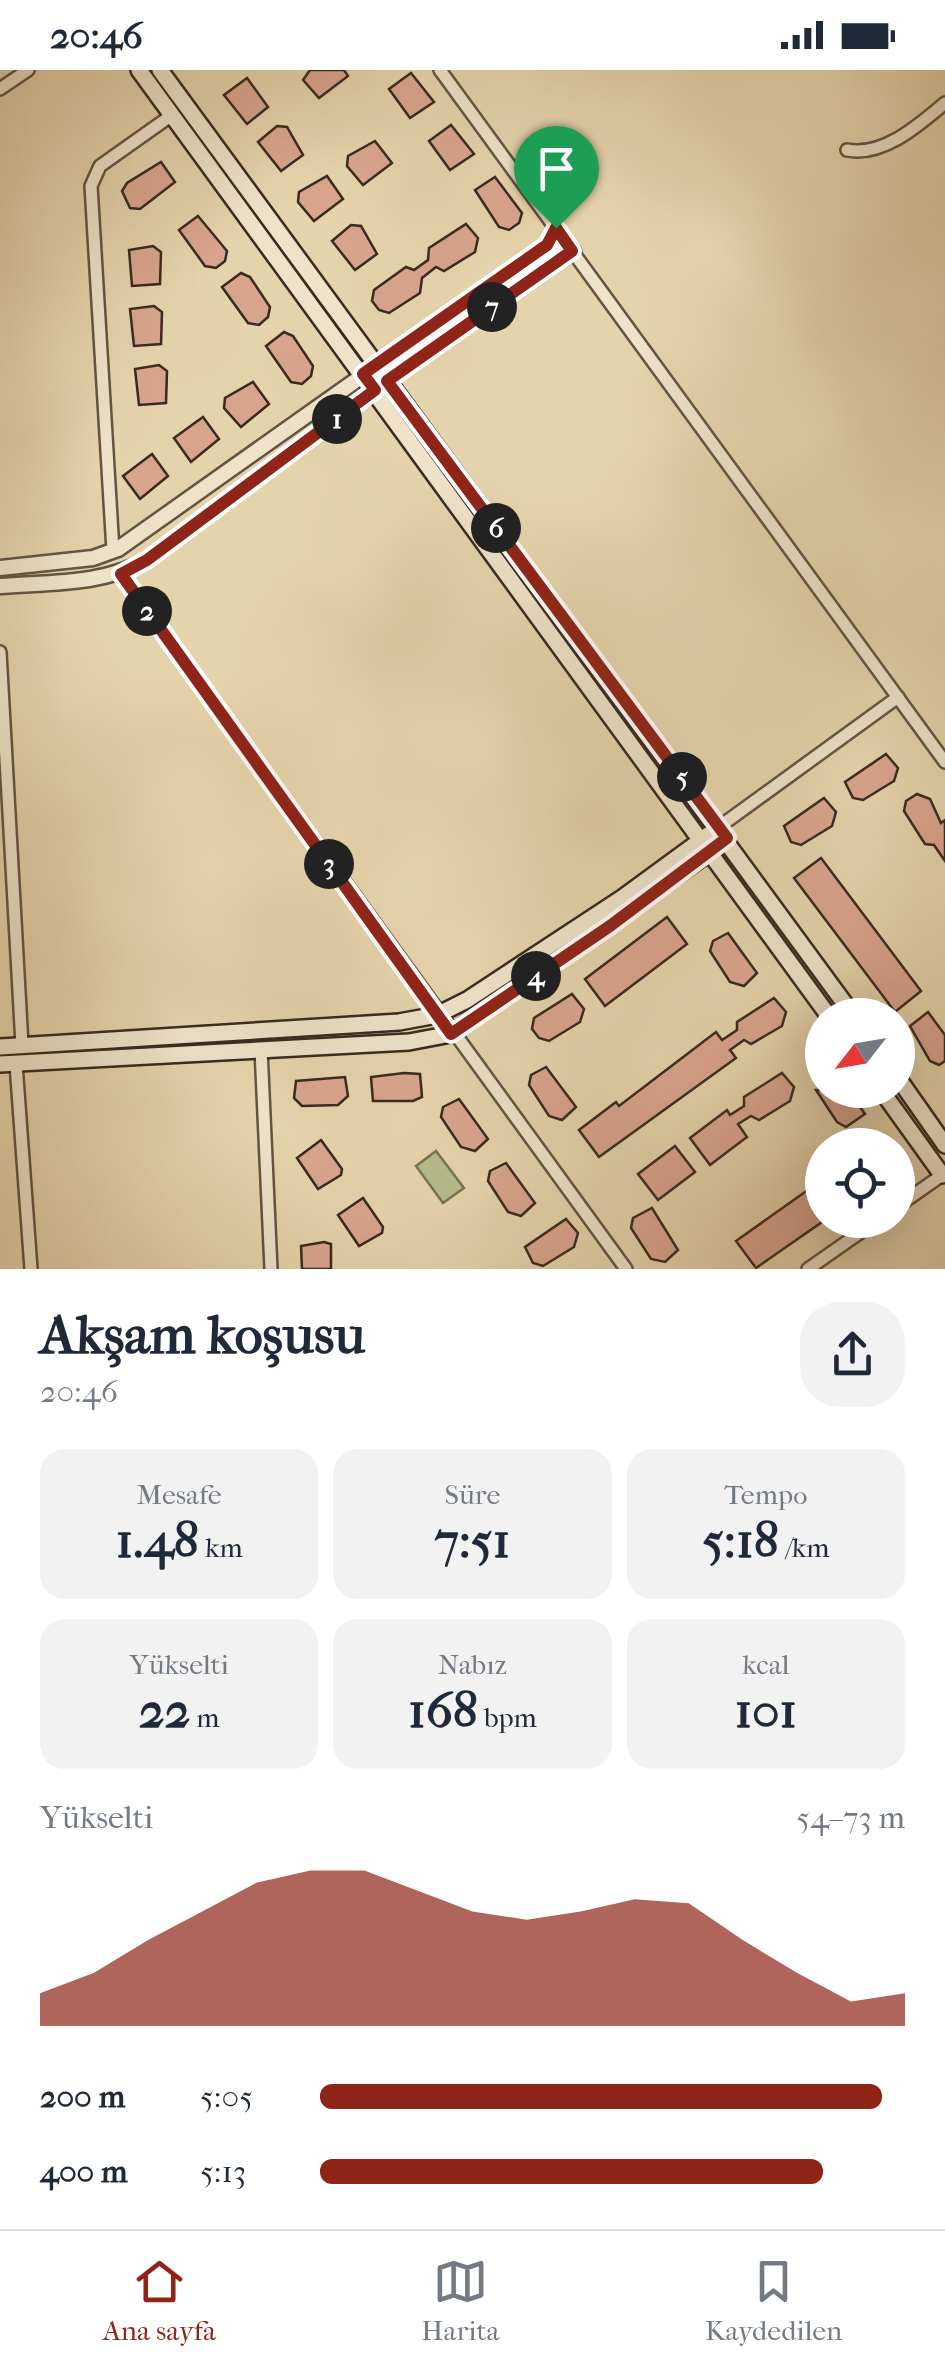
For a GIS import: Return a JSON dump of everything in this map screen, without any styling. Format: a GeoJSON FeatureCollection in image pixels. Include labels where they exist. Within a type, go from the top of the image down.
{"type":"FeatureCollection","features":[{"type":"Feature","properties":{"kind":"main road"},"geometry":{"type":"LineString","coordinates":[[139,70],[370,371]]}},
{"type":"Feature","properties":{"kind":"main road"},"geometry":{"type":"LineString","coordinates":[[160,70],[816,998]]}},
{"type":"Feature","properties":{"kind":"main road"},"geometry":{"type":"LineString","coordinates":[[381,386],[723,833],[841,998]]}},
{"type":"Feature","properties":{"kind":"main road"},"geometry":{"type":"LineString","coordinates":[[8,1064],[409,1042],[451,1034],[723,833]]}},
{"type":"Feature","properties":{"kind":"main road"},"geometry":{"type":"LineString","coordinates":[[0,1047],[399,1022],[438,1015],[707,845]]}},
{"type":"Feature","properties":{"kind":"main road"},"geometry":{"type":"LineString","coordinates":[[915,1102],[945,1145]]}},
{"type":"Feature","properties":{"kind":"main road"},"geometry":{"type":"LineString","coordinates":[[894,1108],[943,1174]]}},
{"type":"Feature","properties":{"kind":"street"},"geometry":{"type":"LineString","coordinates":[[0,90],[28,70]]}},
{"type":"Feature","properties":{"kind":"street"},"geometry":{"type":"LineString","coordinates":[[440,70],[945,762]]}},
{"type":"Feature","properties":{"kind":"street"},"geometry":{"type":"LineString","coordinates":[[847,150],[862,153],[902,137],[945,102]]}},
{"type":"Feature","properties":{"kind":"street"},"geometry":{"type":"LineString","coordinates":[[113,551],[92,186],[100,166],[172,115]]}},
{"type":"Feature","properties":{"kind":"street"},"geometry":{"type":"LineString","coordinates":[[0,568],[56,564],[113,551],[170,515],[547,245],[556,228]]}},
{"type":"Feature","properties":{"kind":"street"},"geometry":{"type":"LineString","coordinates":[[0,586],[121,574],[147,560],[381,386],[572,251]]}},
{"type":"Feature","properties":{"kind":"street"},"geometry":{"type":"LineString","coordinates":[[121,574],[451,1034],[626,1269]]}},
{"type":"Feature","properties":{"kind":"street"},"geometry":{"type":"LineString","coordinates":[[0,652],[22,1046]]}},
{"type":"Feature","properties":{"kind":"street"},"geometry":{"type":"LineString","coordinates":[[723,833],[898,697]]}},
{"type":"Feature","properties":{"kind":"street"},"geometry":{"type":"LineString","coordinates":[[261,1049],[271,1269]]}},
{"type":"Feature","properties":{"kind":"street"},"geometry":{"type":"LineString","coordinates":[[8,1064],[31,1269]]}},
{"type":"Feature","properties":{"kind":"street"},"geometry":{"type":"LineString","coordinates":[[915,1194],[943,1174]]}},
{"type":"Feature","properties":{"kind":"street"},"geometry":{"type":"LineString","coordinates":[[808,1269],[852,1238]]}},
{"type":"Feature","properties":{"kind":"green space"},"geometry":{"type":"Polygon","coordinates":[[[436,1151],[464,1188],[443,1203],[416,1166],[436,1151]]]}},
{"type":"Feature","properties":{"kind":"building"},"geometry":{"type":"Polygon","coordinates":[[[310,70],[344,70],[348,76],[319,98],[303,80],[310,70]]]}},
{"type":"Feature","properties":{"kind":"building"},"geometry":{"type":"Polygon","coordinates":[[[411,73],[434,102],[410,118],[389,89],[411,73]]]}},
{"type":"Feature","properties":{"kind":"building"},"geometry":{"type":"Polygon","coordinates":[[[247,78],[268,107],[247,124],[224,95],[247,78]]]}},
{"type":"Feature","properties":{"kind":"building"},"geometry":{"type":"Polygon","coordinates":[[[451,125],[474,154],[450,170],[429,141],[451,125]]]}},
{"type":"Feature","properties":{"kind":"building"},"geometry":{"type":"Polygon","coordinates":[[[277,126],[287,127],[303,155],[281,171],[258,142],[277,126]]]}},
{"type":"Feature","properties":{"kind":"building"},"geometry":{"type":"Polygon","coordinates":[[[375,141],[392,163],[363,185],[347,166],[348,156],[375,141]]]}},
{"type":"Feature","properties":{"kind":"building"},"geometry":{"type":"Polygon","coordinates":[[[161,162],[175,182],[140,209],[130,208],[122,191],[127,183],[161,162]]]}},
{"type":"Feature","properties":{"kind":"building"},"geometry":{"type":"Polygon","coordinates":[[[327,176],[343,199],[314,221],[298,202],[299,192],[327,176]]]}},
{"type":"Feature","properties":{"kind":"building"},"geometry":{"type":"Polygon","coordinates":[[[495,177],[522,213],[519,223],[509,230],[499,227],[475,190],[495,177]]]}},
{"type":"Feature","properties":{"kind":"building"},"geometry":{"type":"Polygon","coordinates":[[[198,216],[227,251],[225,261],[216,268],[205,266],[179,230],[198,216]]]}},
{"type":"Feature","properties":{"kind":"building"},"geometry":{"type":"Polygon","coordinates":[[[466,224],[478,238],[475,252],[444,271],[436,267],[422,278],[420,293],[389,313],[379,310],[372,301],[374,290],[406,267],[414,270],[428,260],[429,248],[466,224]]]}},
{"type":"Feature","properties":{"kind":"building"},"geometry":{"type":"Polygon","coordinates":[[[351,225],[361,226],[377,254],[355,270],[332,241],[351,225]]]}},
{"type":"Feature","properties":{"kind":"building"},"geometry":{"type":"Polygon","coordinates":[[[153,246],[161,252],[160,284],[132,286],[129,250],[153,246]]]}},
{"type":"Feature","properties":{"kind":"building"},"geometry":{"type":"Polygon","coordinates":[[[241,273],[250,277],[270,307],[268,317],[259,325],[248,323],[222,287],[241,273]]]}},
{"type":"Feature","properties":{"kind":"building"},"geometry":{"type":"Polygon","coordinates":[[[154,306],[162,312],[161,344],[134,346],[130,309],[154,306]]]}},
{"type":"Feature","properties":{"kind":"building"},"geometry":{"type":"Polygon","coordinates":[[[284,332],[293,336],[313,366],[311,376],[302,384],[291,382],[266,346],[284,332]]]}},
{"type":"Feature","properties":{"kind":"building"},"geometry":{"type":"Polygon","coordinates":[[[159,365],[167,371],[166,403],[139,405],[135,369],[159,365]]]}},
{"type":"Feature","properties":{"kind":"building"},"geometry":{"type":"Polygon","coordinates":[[[253,382],[269,404],[241,427],[224,408],[225,398],[253,382]]]}},
{"type":"Feature","properties":{"kind":"building"},"geometry":{"type":"Polygon","coordinates":[[[203,417],[219,439],[191,462],[174,438],[203,417]]]}},
{"type":"Feature","properties":{"kind":"building"},"geometry":{"type":"Polygon","coordinates":[[[152,454],[168,476],[140,499],[123,476],[152,454]]]}},
{"type":"Feature","properties":{"kind":"building"},"geometry":{"type":"Polygon","coordinates":[[[886,754],[898,768],[894,781],[863,800],[853,798],[845,782],[886,754]]]}},
{"type":"Feature","properties":{"kind":"building"},"geometry":{"type":"Polygon","coordinates":[[[917,794],[930,799],[941,823],[945,820],[945,861],[934,845],[925,844],[904,811],[906,801],[917,794]]]}},
{"type":"Feature","properties":{"kind":"building"},"geometry":{"type":"Polygon","coordinates":[[[824,798],[836,812],[832,826],[801,845],[791,842],[784,826],[824,798]]]}},
{"type":"Feature","properties":{"kind":"building"},"geometry":{"type":"Polygon","coordinates":[[[821,858],[921,991],[912,998],[884,998],[794,878],[821,858]]]}},
{"type":"Feature","properties":{"kind":"building"},"geometry":{"type":"Polygon","coordinates":[[[667,917],[687,944],[605,1006],[585,979],[667,917]]]}},
{"type":"Feature","properties":{"kind":"building"},"geometry":{"type":"Polygon","coordinates":[[[728,933],[757,973],[744,986],[730,982],[710,951],[713,941],[728,933]]]}},
{"type":"Feature","properties":{"kind":"building"},"geometry":{"type":"Polygon","coordinates":[[[572,994],[584,1009],[580,1022],[549,1041],[539,1038],[532,1029],[534,1018],[572,994]]]}},
{"type":"Feature","properties":{"kind":"building"},"geometry":{"type":"Polygon","coordinates":[[[774,998],[786,1012],[782,1026],[751,1044],[744,1040],[730,1050],[736,1058],[599,1157],[579,1130],[616,1102],[619,1106],[716,1032],[722,1040],[737,1030],[737,1022],[774,998]]]}},
{"type":"Feature","properties":{"kind":"building"},"geometry":{"type":"Polygon","coordinates":[[[928,1012],[945,1035],[945,1061],[939,1065],[930,1061],[915,1035],[915,1022],[928,1012]]]}},
{"type":"Feature","properties":{"kind":"building"},"geometry":{"type":"Polygon","coordinates":[[[546,1067],[576,1107],[562,1120],[549,1116],[529,1085],[531,1075],[546,1067]]]}},
{"type":"Feature","properties":{"kind":"building"},"geometry":{"type":"Polygon","coordinates":[[[782,1073],[794,1087],[790,1101],[759,1120],[751,1116],[738,1124],[747,1137],[710,1165],[690,1138],[727,1110],[730,1115],[744,1106],[744,1097],[782,1073]]]}},
{"type":"Feature","properties":{"kind":"building"},"geometry":{"type":"Polygon","coordinates":[[[420,1074],[422,1097],[413,1101],[373,1101],[371,1077],[420,1074]]]}},
{"type":"Feature","properties":{"kind":"building"},"geometry":{"type":"Polygon","coordinates":[[[345,1077],[348,1096],[338,1105],[302,1106],[294,1098],[296,1081],[345,1077]]]}},
{"type":"Feature","properties":{"kind":"building"},"geometry":{"type":"Polygon","coordinates":[[[459,1099],[488,1139],[475,1151],[461,1147],[441,1117],[443,1107],[459,1099]]]}},
{"type":"Feature","properties":{"kind":"building"},"geometry":{"type":"Polygon","coordinates":[[[828,1108],[861,1108],[865,1114],[846,1127],[837,1122],[828,1108]]]}},
{"type":"Feature","properties":{"kind":"building"},"geometry":{"type":"Polygon","coordinates":[[[321,1140],[342,1169],[341,1175],[318,1189],[297,1158],[321,1140]]]}},
{"type":"Feature","properties":{"kind":"building"},"geometry":{"type":"Polygon","coordinates":[[[675,1146],[695,1172],[658,1200],[638,1174],[675,1146]]]}},
{"type":"Feature","properties":{"kind":"building"},"geometry":{"type":"Polygon","coordinates":[[[506,1163],[535,1203],[521,1216],[508,1212],[488,1181],[490,1171],[506,1163]]]}},
{"type":"Feature","properties":{"kind":"building"},"geometry":{"type":"Polygon","coordinates":[[[805,1192],[805,1234],[756,1268],[736,1241],[805,1192]]]}},
{"type":"Feature","properties":{"kind":"building"},"geometry":{"type":"Polygon","coordinates":[[[363,1198],[383,1227],[382,1233],[359,1246],[338,1215],[363,1198]]]}},
{"type":"Feature","properties":{"kind":"building"},"geometry":{"type":"Polygon","coordinates":[[[652,1208],[678,1250],[665,1262],[651,1259],[631,1228],[633,1218],[652,1208]]]}},
{"type":"Feature","properties":{"kind":"building"},"geometry":{"type":"Polygon","coordinates":[[[566,1219],[578,1233],[574,1247],[543,1266],[533,1263],[525,1247],[566,1219]]]}},
{"type":"Feature","properties":{"kind":"building"},"geometry":{"type":"Polygon","coordinates":[[[331,1244],[331,1269],[302,1269],[301,1246],[331,1244]]]}},
{"type":"Feature","properties":{"kind":"route"},"geometry":{"type":"LineString","coordinates":[[556,228],[572,251],[387,381],[727,838],[610,926],[451,1034],[121,574],[147,560],[375,390],[363,374],[547,245],[556,228]]}}]}
